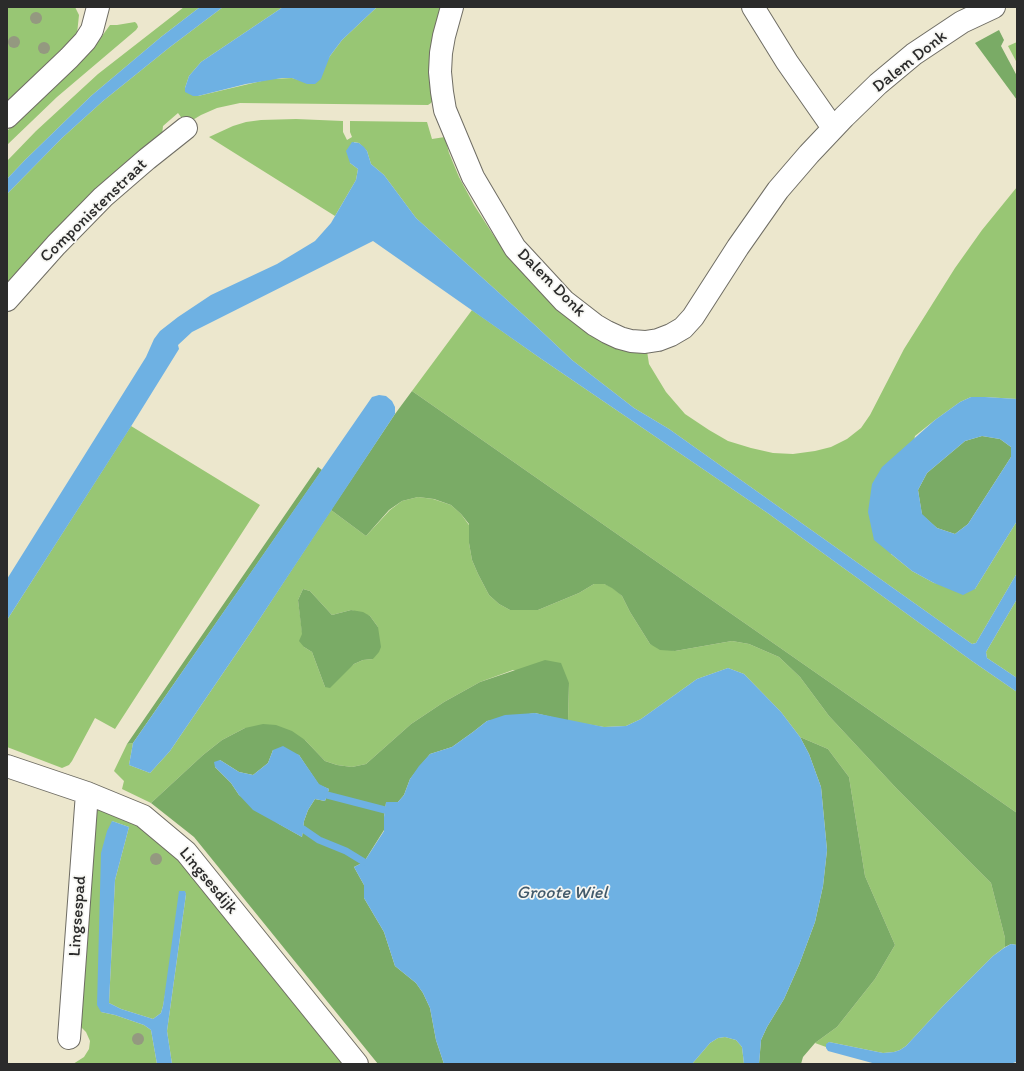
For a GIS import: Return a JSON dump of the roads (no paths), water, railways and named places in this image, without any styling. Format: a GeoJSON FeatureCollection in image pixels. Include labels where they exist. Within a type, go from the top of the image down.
{"type":"FeatureCollection","features":[{"type":"Feature","properties":{"kind":"street"},"geometry":{"type":"LineString","coordinates":[[7,117],[86,41],[92,30],[98,7]]}},
{"type":"Feature","properties":{"kind":"street","name":"Dalem Donk"},"geometry":{"type":"LineString","coordinates":[[452,7],[444,36],[440,72],[445,110],[473,177],[515,248],[564,301],[595,325],[620,338],[631,341],[645,342],[658,340],[683,328],[694,317],[726,264],[774,196],[833,128],[878,84],[914,54],[962,22],[994,7]]}},
{"type":"Feature","properties":{"kind":"street"},"geometry":{"type":"LineString","coordinates":[[753,7],[787,62],[833,128]]}},
{"type":"Feature","properties":{"kind":"street","name":"Componistenstraat"},"geometry":{"type":"LineString","coordinates":[[7,300],[56,245],[103,197],[186,128]]}},
{"type":"Feature","properties":{"kind":"street","name":"Lingsesdijk"},"geometry":{"type":"LineString","coordinates":[[7,766],[87,793],[143,816],[186,852],[357,1064]]}},
{"type":"Feature","properties":{"kind":"street","name":"Lingsespad"},"geometry":{"type":"LineString","coordinates":[[69,1038],[87,793]]}},
{"type":"Feature","properties":{"kind":"water"},"geometry":{"type":"Polygon","coordinates":[[[200,7],[223,7],[103,101],[62,138],[7,194],[7,179],[91,96],[161,37],[200,7]]]}},
{"type":"Feature","properties":{"kind":"water"},"geometry":{"type":"Polygon","coordinates":[[[283,7],[377,7],[342,40],[330,56],[321,79],[315,84],[307,84],[292,78],[282,78],[246,84],[198,96],[193,96],[185,92],[189,76],[201,62],[283,7]]]}},
{"type":"Feature","properties":{"kind":"water"},"geometry":{"type":"Polygon","coordinates":[[[352,142],[359,143],[364,147],[367,151],[371,164],[384,175],[416,218],[572,360],[634,408],[669,429],[972,644],[976,643],[1017,573],[1017,599],[986,652],[987,658],[1017,678],[1017,692],[769,514],[540,358],[373,241],[192,332],[178,345],[179,349],[130,428],[7,620],[7,579],[146,357],[154,339],[160,331],[178,317],[211,295],[277,264],[315,241],[331,223],[356,180],[358,169],[350,163],[346,151],[352,142]]]}},
{"type":"Feature","properties":{"kind":"water"},"geometry":{"type":"Polygon","coordinates":[[[379,395],[386,396],[392,401],[395,407],[395,414],[251,632],[170,751],[150,773],[129,765],[133,743],[372,397],[379,395]]]}},
{"type":"Feature","properties":{"kind":"water"},"geometry":{"type":"Polygon","coordinates":[[[971,397],[1017,399],[1017,521],[975,589],[963,595],[934,583],[912,571],[874,540],[868,512],[872,484],[882,467],[935,420],[960,402],[971,397]],[[982,436],[965,441],[927,473],[918,490],[922,514],[937,528],[955,534],[968,524],[1011,457],[1011,447],[1000,439],[982,436]]]}},
{"type":"Feature","properties":{"kind":"water","name":"Groote Wiel"},"geometry":{"type":"Polygon","coordinates":[[[728,668],[744,674],[781,712],[800,737],[809,754],[821,787],[827,850],[823,886],[815,922],[799,965],[784,999],[761,1040],[759,1064],[744,1064],[742,1047],[736,1040],[725,1037],[718,1038],[710,1043],[692,1064],[444,1064],[436,1040],[430,1008],[423,993],[416,983],[395,966],[384,932],[364,898],[364,885],[354,867],[364,862],[384,831],[386,802],[398,802],[404,795],[410,779],[430,754],[452,747],[487,721],[505,715],[535,713],[604,727],[626,726],[641,719],[697,679],[728,668]]]}},
{"type":"Feature","properties":{"kind":"water"},"geometry":{"type":"Polygon","coordinates":[[[283,746],[299,755],[319,784],[329,789],[325,801],[315,799],[308,810],[304,821],[302,837],[253,810],[239,795],[231,783],[215,767],[214,762],[220,760],[239,772],[253,775],[268,763],[273,750],[283,746]]]}},
{"type":"Feature","properties":{"kind":"water"},"geometry":{"type":"Polygon","coordinates":[[[112,821],[129,827],[115,880],[109,1003],[121,1009],[153,1019],[161,1013],[179,891],[185,891],[186,894],[167,1031],[172,1064],[157,1064],[151,1030],[144,1025],[101,1012],[97,1005],[101,853],[107,831],[112,821]]]}},
{"type":"Feature","properties":{"kind":"water"},"geometry":{"type":"Polygon","coordinates":[[[1011,944],[1017,945],[1016,1062],[1010,1064],[876,1064],[828,1051],[826,1048],[826,1044],[829,1042],[883,1053],[900,1050],[906,1046],[993,956],[1011,944]]]}},
{"type":"Feature","properties":{"kind":"waterway"},"geometry":{"type":"LineString","coordinates":[[327,795],[385,810]]}},
{"type":"Feature","properties":{"kind":"waterway"},"geometry":{"type":"LineString","coordinates":[[303,829],[319,840],[346,851],[364,862]]}}]}
